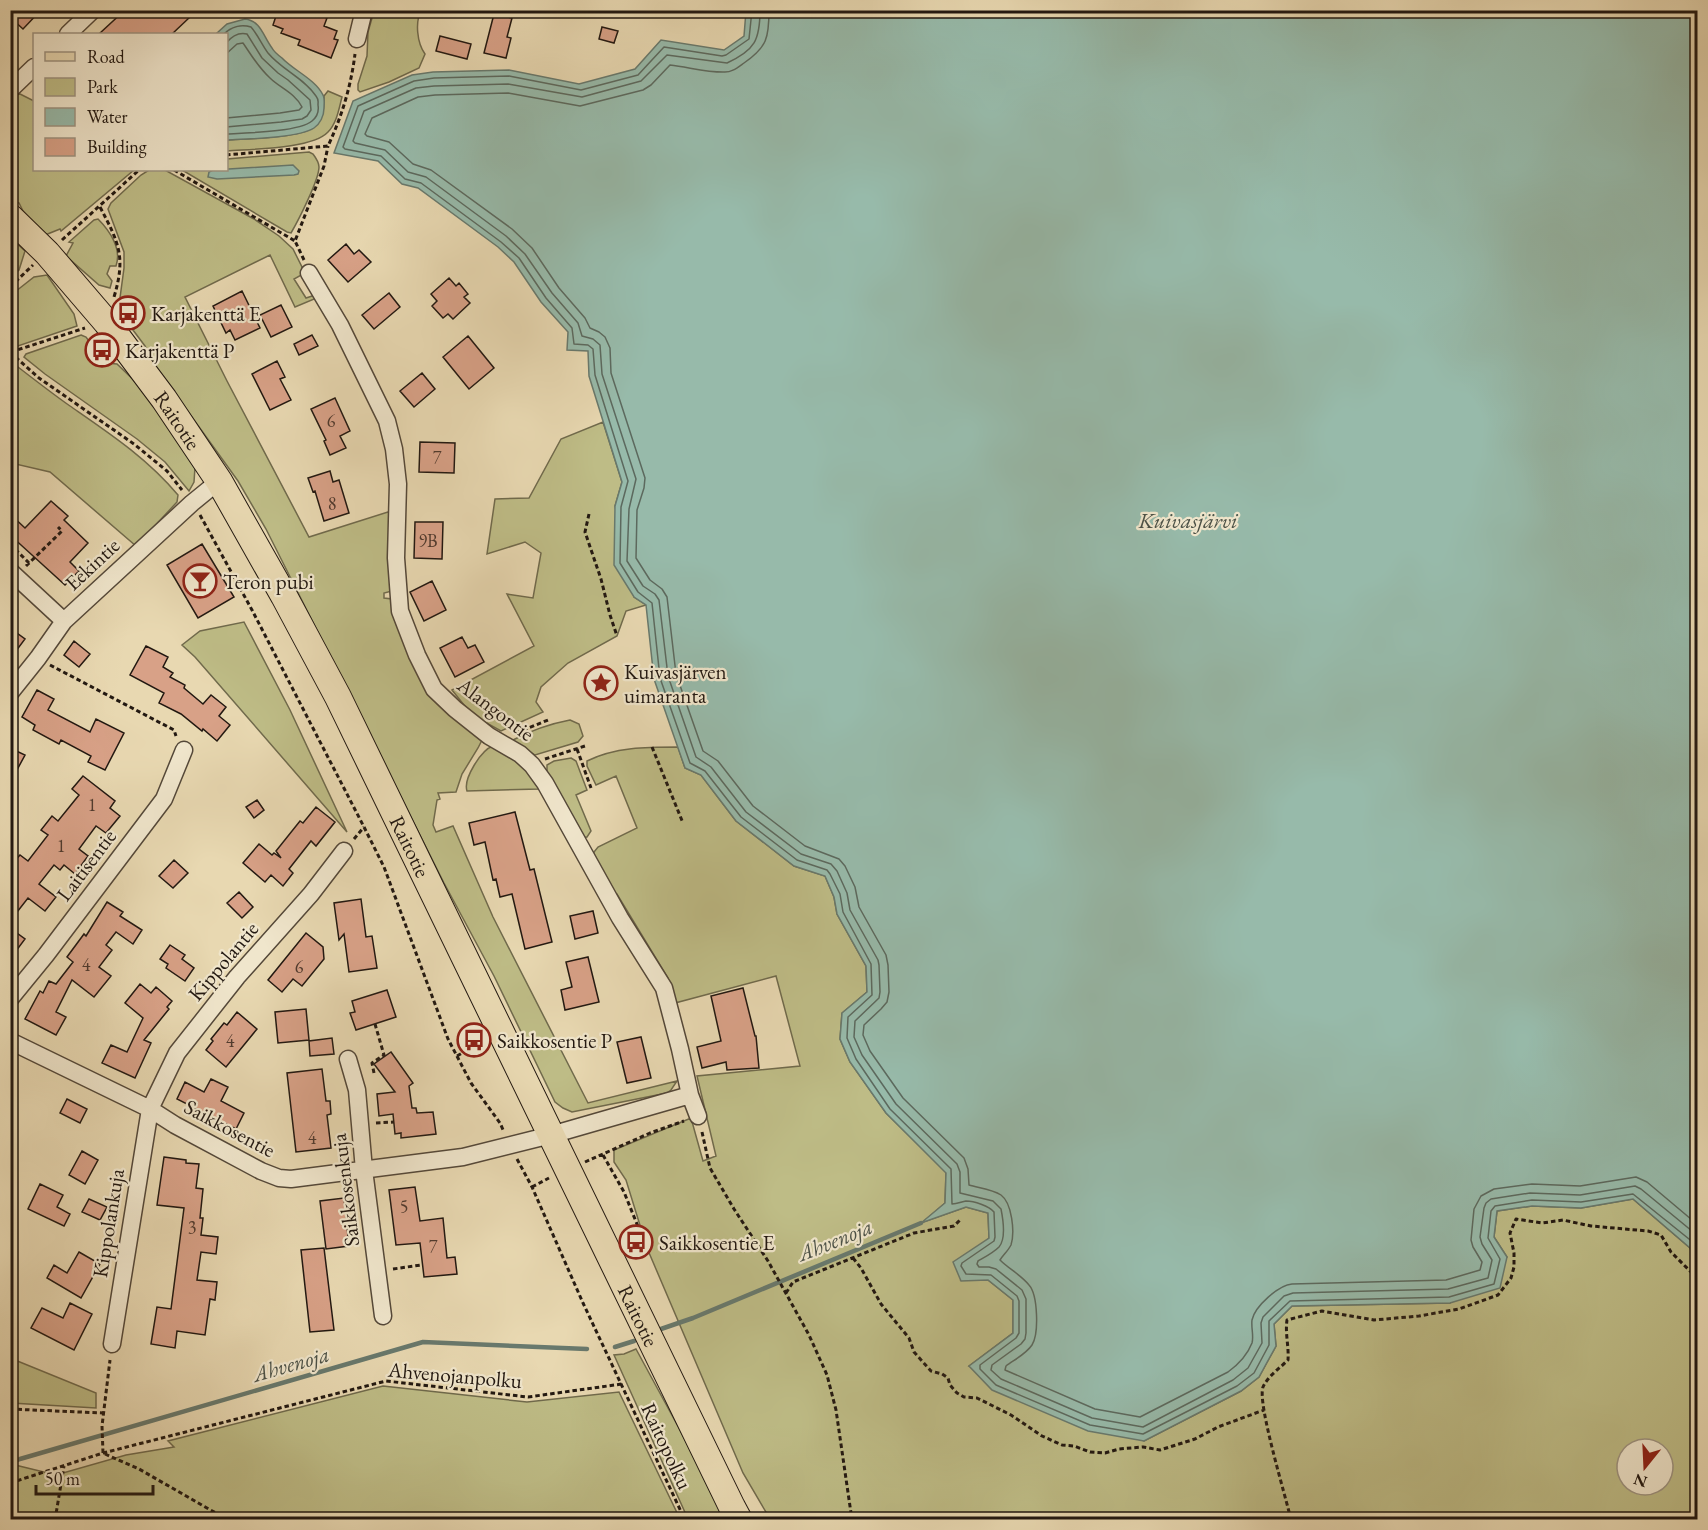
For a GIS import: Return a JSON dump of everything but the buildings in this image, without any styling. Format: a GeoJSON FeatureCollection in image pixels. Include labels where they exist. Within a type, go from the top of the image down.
{"type":"FeatureCollection","features":[{"type":"Feature","properties":{"kind":"main road","name":"Raitotie"},"geometry":{"type":"LineString","coordinates":[[10,217],[47,253],[107,323],[164,399],[219,481],[284,596],[338,697],[739,1520]]}},
{"type":"Feature","properties":{"kind":"street"},"geometry":{"type":"LineString","coordinates":[[69,33],[93,10]]}},
{"type":"Feature","properties":{"kind":"street"},"geometry":{"type":"LineString","coordinates":[[357,39],[363,10]]}},
{"type":"Feature","properties":{"kind":"street"},"geometry":{"type":"LineString","coordinates":[[12,86],[33,68]]}},
{"type":"Feature","properties":{"kind":"street","name":"Alangontie"},"geometry":{"type":"LineString","coordinates":[[309,273],[340,325],[387,421],[394,449],[398,484],[396,558],[400,611],[417,655],[434,689],[455,709],[532,765],[545,783],[620,918],[664,988],[690,1095],[698,1116]]}},
{"type":"Feature","properties":{"kind":"street","name":"Eekintie"},"geometry":{"type":"LineString","coordinates":[[10,693],[64,621],[219,481]]}},
{"type":"Feature","properties":{"kind":"street"},"geometry":{"type":"LineString","coordinates":[[13,573],[64,621]]}},
{"type":"Feature","properties":{"kind":"street","name":"Laitisentie"},"geometry":{"type":"LineString","coordinates":[[10,999],[165,799],[184,750]]}},
{"type":"Feature","properties":{"kind":"street","name":"Kippolantie"},"geometry":{"type":"LineString","coordinates":[[150,1109],[177,1053],[344,851]]}},
{"type":"Feature","properties":{"kind":"street","name":"Saikkosentie"},"geometry":{"type":"LineString","coordinates":[[10,1041],[150,1109],[175,1125],[270,1175],[291,1179],[463,1157],[551,1136]]}},
{"type":"Feature","properties":{"kind":"street","name":"Saikkosenkuja"},"geometry":{"type":"LineString","coordinates":[[348,1059],[357,1090],[364,1170],[383,1316]]}},
{"type":"Feature","properties":{"kind":"street"},"geometry":{"type":"LineString","coordinates":[[551,1136],[690,1095]]}},
{"type":"Feature","properties":{"kind":"street","name":"Kippolankuja"},"geometry":{"type":"LineString","coordinates":[[112,1344],[150,1109]]}},
{"type":"Feature","properties":{"kind":"path"},"geometry":{"type":"LineString","coordinates":[[295,241],[324,166],[328,146],[342,114],[352,76],[357,39]]}},
{"type":"Feature","properties":{"kind":"path"},"geometry":{"type":"LineString","coordinates":[[228,155],[328,146]]}},
{"type":"Feature","properties":{"kind":"path"},"geometry":{"type":"LineString","coordinates":[[56,245],[138,171]]}},
{"type":"Feature","properties":{"kind":"path"},"geometry":{"type":"LineString","coordinates":[[176,171],[295,241],[309,273]]}},
{"type":"Feature","properties":{"kind":"path"},"geometry":{"type":"LineString","coordinates":[[100,207],[117,239],[120,251],[119,280],[114,297]]}},
{"type":"Feature","properties":{"kind":"path"},"geometry":{"type":"LineString","coordinates":[[10,287],[36,262]]}},
{"type":"Feature","properties":{"kind":"path"},"geometry":{"type":"LineString","coordinates":[[11,352],[85,328]]}},
{"type":"Feature","properties":{"kind":"path"},"geometry":{"type":"LineString","coordinates":[[589,514],[585,531],[617,636]]}},
{"type":"Feature","properties":{"kind":"path"},"geometry":{"type":"LineString","coordinates":[[13,573],[29,563],[62,531],[58,527]]}},
{"type":"Feature","properties":{"kind":"path"},"geometry":{"type":"LineString","coordinates":[[10,544],[29,563]]}},
{"type":"Feature","properties":{"kind":"path"},"geometry":{"type":"LineString","coordinates":[[38,658],[174,730],[184,750]]}},
{"type":"Feature","properties":{"kind":"path"},"geometry":{"type":"LineString","coordinates":[[498,742],[525,728],[548,720]]}},
{"type":"Feature","properties":{"kind":"path"},"geometry":{"type":"LineString","coordinates":[[532,765],[585,746]]}},
{"type":"Feature","properties":{"kind":"path"},"geometry":{"type":"LineString","coordinates":[[652,747],[683,823]]}},
{"type":"Feature","properties":{"kind":"path"},"geometry":{"type":"LineString","coordinates":[[577,748],[591,788]]}},
{"type":"Feature","properties":{"kind":"path"},"geometry":{"type":"LineString","coordinates":[[374,1073],[372,1063],[384,1055],[375,1024]]}},
{"type":"Feature","properties":{"kind":"path"},"geometry":{"type":"LineString","coordinates":[[456,1056],[476,1045]]}},
{"type":"Feature","properties":{"kind":"path"},"geometry":{"type":"LineString","coordinates":[[375,1115],[376,1124],[394,1122]]}},
{"type":"Feature","properties":{"kind":"path"},"geometry":{"type":"LineString","coordinates":[[532,1187],[650,1133],[698,1116],[710,1168],[776,1275],[826,1375],[837,1410],[852,1520]]}},
{"type":"Feature","properties":{"kind":"path"},"geometry":{"type":"LineString","coordinates":[[603,1155],[624,1192],[641,1234],[636,1242]]}},
{"type":"Feature","properties":{"kind":"path"},"geometry":{"type":"LineString","coordinates":[[1291,1520],[1264,1410],[1262,1389],[1268,1379],[1288,1359],[1289,1347],[1285,1329],[1287,1320],[1322,1311],[1374,1320],[1419,1316],[1459,1309],[1498,1294],[1511,1278],[1514,1267],[1515,1252],[1510,1233],[1516,1219],[1542,1223],[1563,1220],[1591,1226],[1648,1231],[1661,1235],[1671,1252],[1698,1279]]}},
{"type":"Feature","properties":{"kind":"path"},"geometry":{"type":"LineString","coordinates":[[786,1293],[793,1282],[914,1233],[954,1226],[960,1220]]}},
{"type":"Feature","properties":{"kind":"path"},"geometry":{"type":"LineString","coordinates":[[853,1258],[881,1304],[909,1338],[914,1352],[931,1371],[948,1378],[950,1385],[964,1397],[977,1398],[1011,1415],[1042,1436],[1062,1445],[1105,1453],[1143,1447],[1160,1450],[1195,1439],[1218,1427],[1264,1410]]}},
{"type":"Feature","properties":{"kind":"path"},"geometry":{"type":"LineString","coordinates":[[378,1270],[421,1265]]}},
{"type":"Feature","properties":{"kind":"path"},"geometry":{"type":"LineString","coordinates":[[112,1344],[103,1413],[103,1453],[139,1469],[228,1520]]}},
{"type":"Feature","properties":{"kind":"path","name":"Ahvenojanpolku"},"geometry":{"type":"LineString","coordinates":[[10,1483],[103,1453],[386,1381],[528,1397],[622,1384]]}},
{"type":"Feature","properties":{"kind":"path","name":"Raitopolku"},"geometry":{"type":"LineString","coordinates":[[622,1384],[685,1520]]}},
{"type":"Feature","properties":{"kind":"path"},"geometry":{"type":"LineString","coordinates":[[10,1409],[103,1413]]}},
{"type":"Feature","properties":{"kind":"path"},"geometry":{"type":"LineString","coordinates":[[55,1520],[63,1466]]}},
{"type":"Feature","properties":{"kind":"green space"},"geometry":{"type":"Polygon","coordinates":[[[374,11],[421,11],[418,32],[425,54],[419,68],[360,92],[358,84],[367,56],[368,32],[374,11]]]}},
{"type":"Feature","properties":{"kind":"green space"},"geometry":{"type":"Polygon","coordinates":[[[328,91],[342,97],[334,124],[320,138],[295,145],[228,151],[228,140],[273,137],[309,130],[322,116],[324,96],[328,91]]]}},
{"type":"Feature","properties":{"kind":"green space"},"geometry":{"type":"Polygon","coordinates":[[[20,94],[33,100],[33,171],[133,171],[61,231],[60,229],[45,235],[23,211],[19,203],[11,201],[10,100],[20,94]]]}},
{"type":"Feature","properties":{"kind":"green space"},"geometry":{"type":"Polygon","coordinates":[[[309,152],[313,154],[319,167],[316,181],[291,233],[184,171],[228,171],[228,159],[309,152]]]}},
{"type":"Feature","properties":{"kind":"green space"},"geometry":{"type":"Polygon","coordinates":[[[147,171],[167,171],[254,219],[293,249],[305,273],[294,279],[306,298],[315,295],[319,297],[295,307],[270,255],[185,297],[309,537],[391,511],[392,591],[384,593],[384,598],[392,599],[410,655],[482,740],[462,774],[456,792],[438,793],[440,799],[437,800],[433,825],[436,832],[453,826],[493,917],[588,1103],[677,1081],[667,1093],[572,1112],[555,1102],[494,976],[444,883],[266,529],[238,481],[158,370],[133,330],[140,324],[121,302],[124,252],[108,209],[111,203],[147,171]]]}},
{"type":"Feature","properties":{"kind":"green space"},"geometry":{"type":"Polygon","coordinates":[[[98,219],[111,235],[116,247],[116,266],[110,266],[107,274],[112,281],[110,288],[99,285],[66,256],[73,243],[69,242],[98,219]]]}},
{"type":"Feature","properties":{"kind":"green space"},"geometry":{"type":"Polygon","coordinates":[[[11,238],[25,251],[19,270],[11,277],[11,238]]]}},
{"type":"Feature","properties":{"kind":"green space"},"geometry":{"type":"Polygon","coordinates":[[[47,275],[74,314],[77,326],[15,347],[11,344],[11,295],[34,277],[47,275]]]}},
{"type":"Feature","properties":{"kind":"green space"},"geometry":{"type":"Polygon","coordinates":[[[81,335],[86,337],[106,363],[117,364],[145,391],[195,467],[194,482],[189,491],[165,462],[137,439],[24,357],[26,354],[81,335]]]}},
{"type":"Feature","properties":{"kind":"green space"},"geometry":{"type":"Polygon","coordinates":[[[10,361],[127,447],[154,469],[178,495],[177,502],[136,546],[50,472],[11,463],[10,361]]]}},
{"type":"Feature","properties":{"kind":"green space"},"geometry":{"type":"Polygon","coordinates":[[[603,422],[622,482],[615,506],[634,597],[646,605],[626,611],[617,636],[568,663],[541,687],[536,702],[543,712],[501,731],[472,715],[452,690],[534,646],[507,594],[533,598],[541,553],[525,542],[487,554],[495,499],[529,498],[561,439],[603,422]]]}},
{"type":"Feature","properties":{"kind":"green space"},"geometry":{"type":"Polygon","coordinates":[[[244,622],[290,710],[347,832],[195,657],[182,645],[200,631],[244,622]]]}},
{"type":"Feature","properties":{"kind":"green space"},"geometry":{"type":"Polygon","coordinates":[[[570,720],[579,724],[583,736],[578,742],[535,755],[513,740],[555,723],[570,720]]]}},
{"type":"Feature","properties":{"kind":"green space"},"geometry":{"type":"Polygon","coordinates":[[[493,746],[519,764],[539,789],[467,791],[466,786],[474,766],[483,753],[493,746]]]}},
{"type":"Feature","properties":{"kind":"green space"},"geometry":{"type":"Polygon","coordinates":[[[678,747],[685,768],[701,775],[736,821],[794,866],[825,876],[834,897],[837,914],[866,966],[867,992],[842,1013],[840,1039],[850,1062],[886,1113],[946,1172],[945,1203],[923,1222],[966,1207],[988,1213],[989,1238],[961,1280],[988,1280],[1013,1300],[1013,1333],[969,1366],[1144,1441],[1241,1391],[1259,1377],[1276,1346],[1274,1324],[1292,1306],[1450,1303],[1507,1257],[1494,1237],[1497,1211],[1532,1206],[1581,1208],[1633,1199],[1690,1248],[1697,1260],[1697,1519],[770,1519],[743,1473],[647,1248],[626,1180],[614,1162],[614,1150],[691,1118],[703,1161],[716,1156],[697,1076],[800,1066],[776,976],[675,1003],[668,978],[617,894],[613,895],[593,857],[598,847],[637,828],[616,776],[596,785],[587,761],[620,750],[678,747]]]}},
{"type":"Feature","properties":{"kind":"green space"},"geometry":{"type":"Polygon","coordinates":[[[571,758],[576,761],[587,790],[576,795],[591,831],[587,837],[581,838],[547,774],[547,765],[554,761],[571,758]]]}},
{"type":"Feature","properties":{"kind":"green space"},"geometry":{"type":"Polygon","coordinates":[[[636,1349],[728,1519],[688,1519],[614,1355],[636,1349]]]}},
{"type":"Feature","properties":{"kind":"green space"},"geometry":{"type":"Polygon","coordinates":[[[10,1358],[96,1393],[96,1408],[11,1403],[10,1358]]]}},
{"type":"Feature","properties":{"kind":"green space"},"geometry":{"type":"Polygon","coordinates":[[[383,1386],[527,1402],[619,1392],[680,1519],[11,1519],[11,1464],[56,1475],[126,1455],[174,1447],[168,1441],[383,1386]]]}},
{"type":"Feature","properties":{"kind":"water","name":"Kuivasjärvi"},"geometry":{"type":"Polygon","coordinates":[[[746,11],[1697,11],[1697,1260],[1690,1248],[1633,1199],[1581,1208],[1532,1206],[1497,1211],[1494,1237],[1507,1257],[1500,1288],[1450,1303],[1292,1306],[1274,1324],[1276,1346],[1259,1377],[1241,1391],[1144,1441],[1088,1431],[992,1390],[969,1366],[1013,1333],[1013,1300],[988,1280],[961,1281],[953,1262],[989,1238],[988,1213],[966,1207],[921,1223],[945,1203],[946,1173],[886,1113],[850,1062],[840,1039],[842,1013],[867,992],[866,966],[837,914],[834,897],[825,876],[794,866],[736,821],[701,775],[685,768],[654,679],[646,605],[634,597],[614,565],[615,506],[622,482],[589,376],[588,351],[567,350],[568,332],[541,302],[514,262],[498,247],[418,188],[402,184],[378,161],[334,153],[353,101],[412,75],[433,72],[509,70],[579,84],[635,69],[661,40],[724,50],[744,36],[746,11]]]}},
{"type":"Feature","properties":{"kind":"water"},"geometry":{"type":"Polygon","coordinates":[[[245,19],[255,23],[275,52],[315,84],[323,95],[324,101],[323,114],[320,122],[314,128],[285,136],[228,140],[228,33],[217,33],[227,24],[245,19]]]}},
{"type":"Feature","properties":{"kind":"water"},"geometry":{"type":"Polygon","coordinates":[[[293,165],[299,171],[294,175],[217,179],[208,177],[211,171],[228,171],[228,169],[293,165]]]}},
{"type":"Feature","properties":{"kind":"waterway","name":"Ahvenoja"},"geometry":{"type":"LineString","coordinates":[[661,1329],[693,1318],[921,1223]]}},
{"type":"Feature","properties":{"kind":"waterway","name":"Ahvenoja"},"geometry":{"type":"LineString","coordinates":[[615,1347],[634,1341]]}},
{"type":"Feature","properties":{"kind":"waterway","name":"Ahvenoja"},"geometry":{"type":"LineString","coordinates":[[10,1463],[423,1342],[587,1349]]}},
{"type":"Feature","properties":{"kind":"place","name":"Karjakenttä E"},"geometry":{"type":"Point","coordinates":[128,313]}},
{"type":"Feature","properties":{"kind":"place","name":"Karjakenttä P"},"geometry":{"type":"Point","coordinates":[102,350]}},
{"type":"Feature","properties":{"kind":"place","name":"Teron pubi"},"geometry":{"type":"Point","coordinates":[200,581]}},
{"type":"Feature","properties":{"kind":"place","name":"Kuivasjärven uimaranta"},"geometry":{"type":"Point","coordinates":[601,683]}},
{"type":"Feature","properties":{"kind":"place","name":"Saikkosentie P"},"geometry":{"type":"Point","coordinates":[474,1040]}},
{"type":"Feature","properties":{"kind":"place","name":"Saikkosentie E"},"geometry":{"type":"Point","coordinates":[636,1242]}}]}
